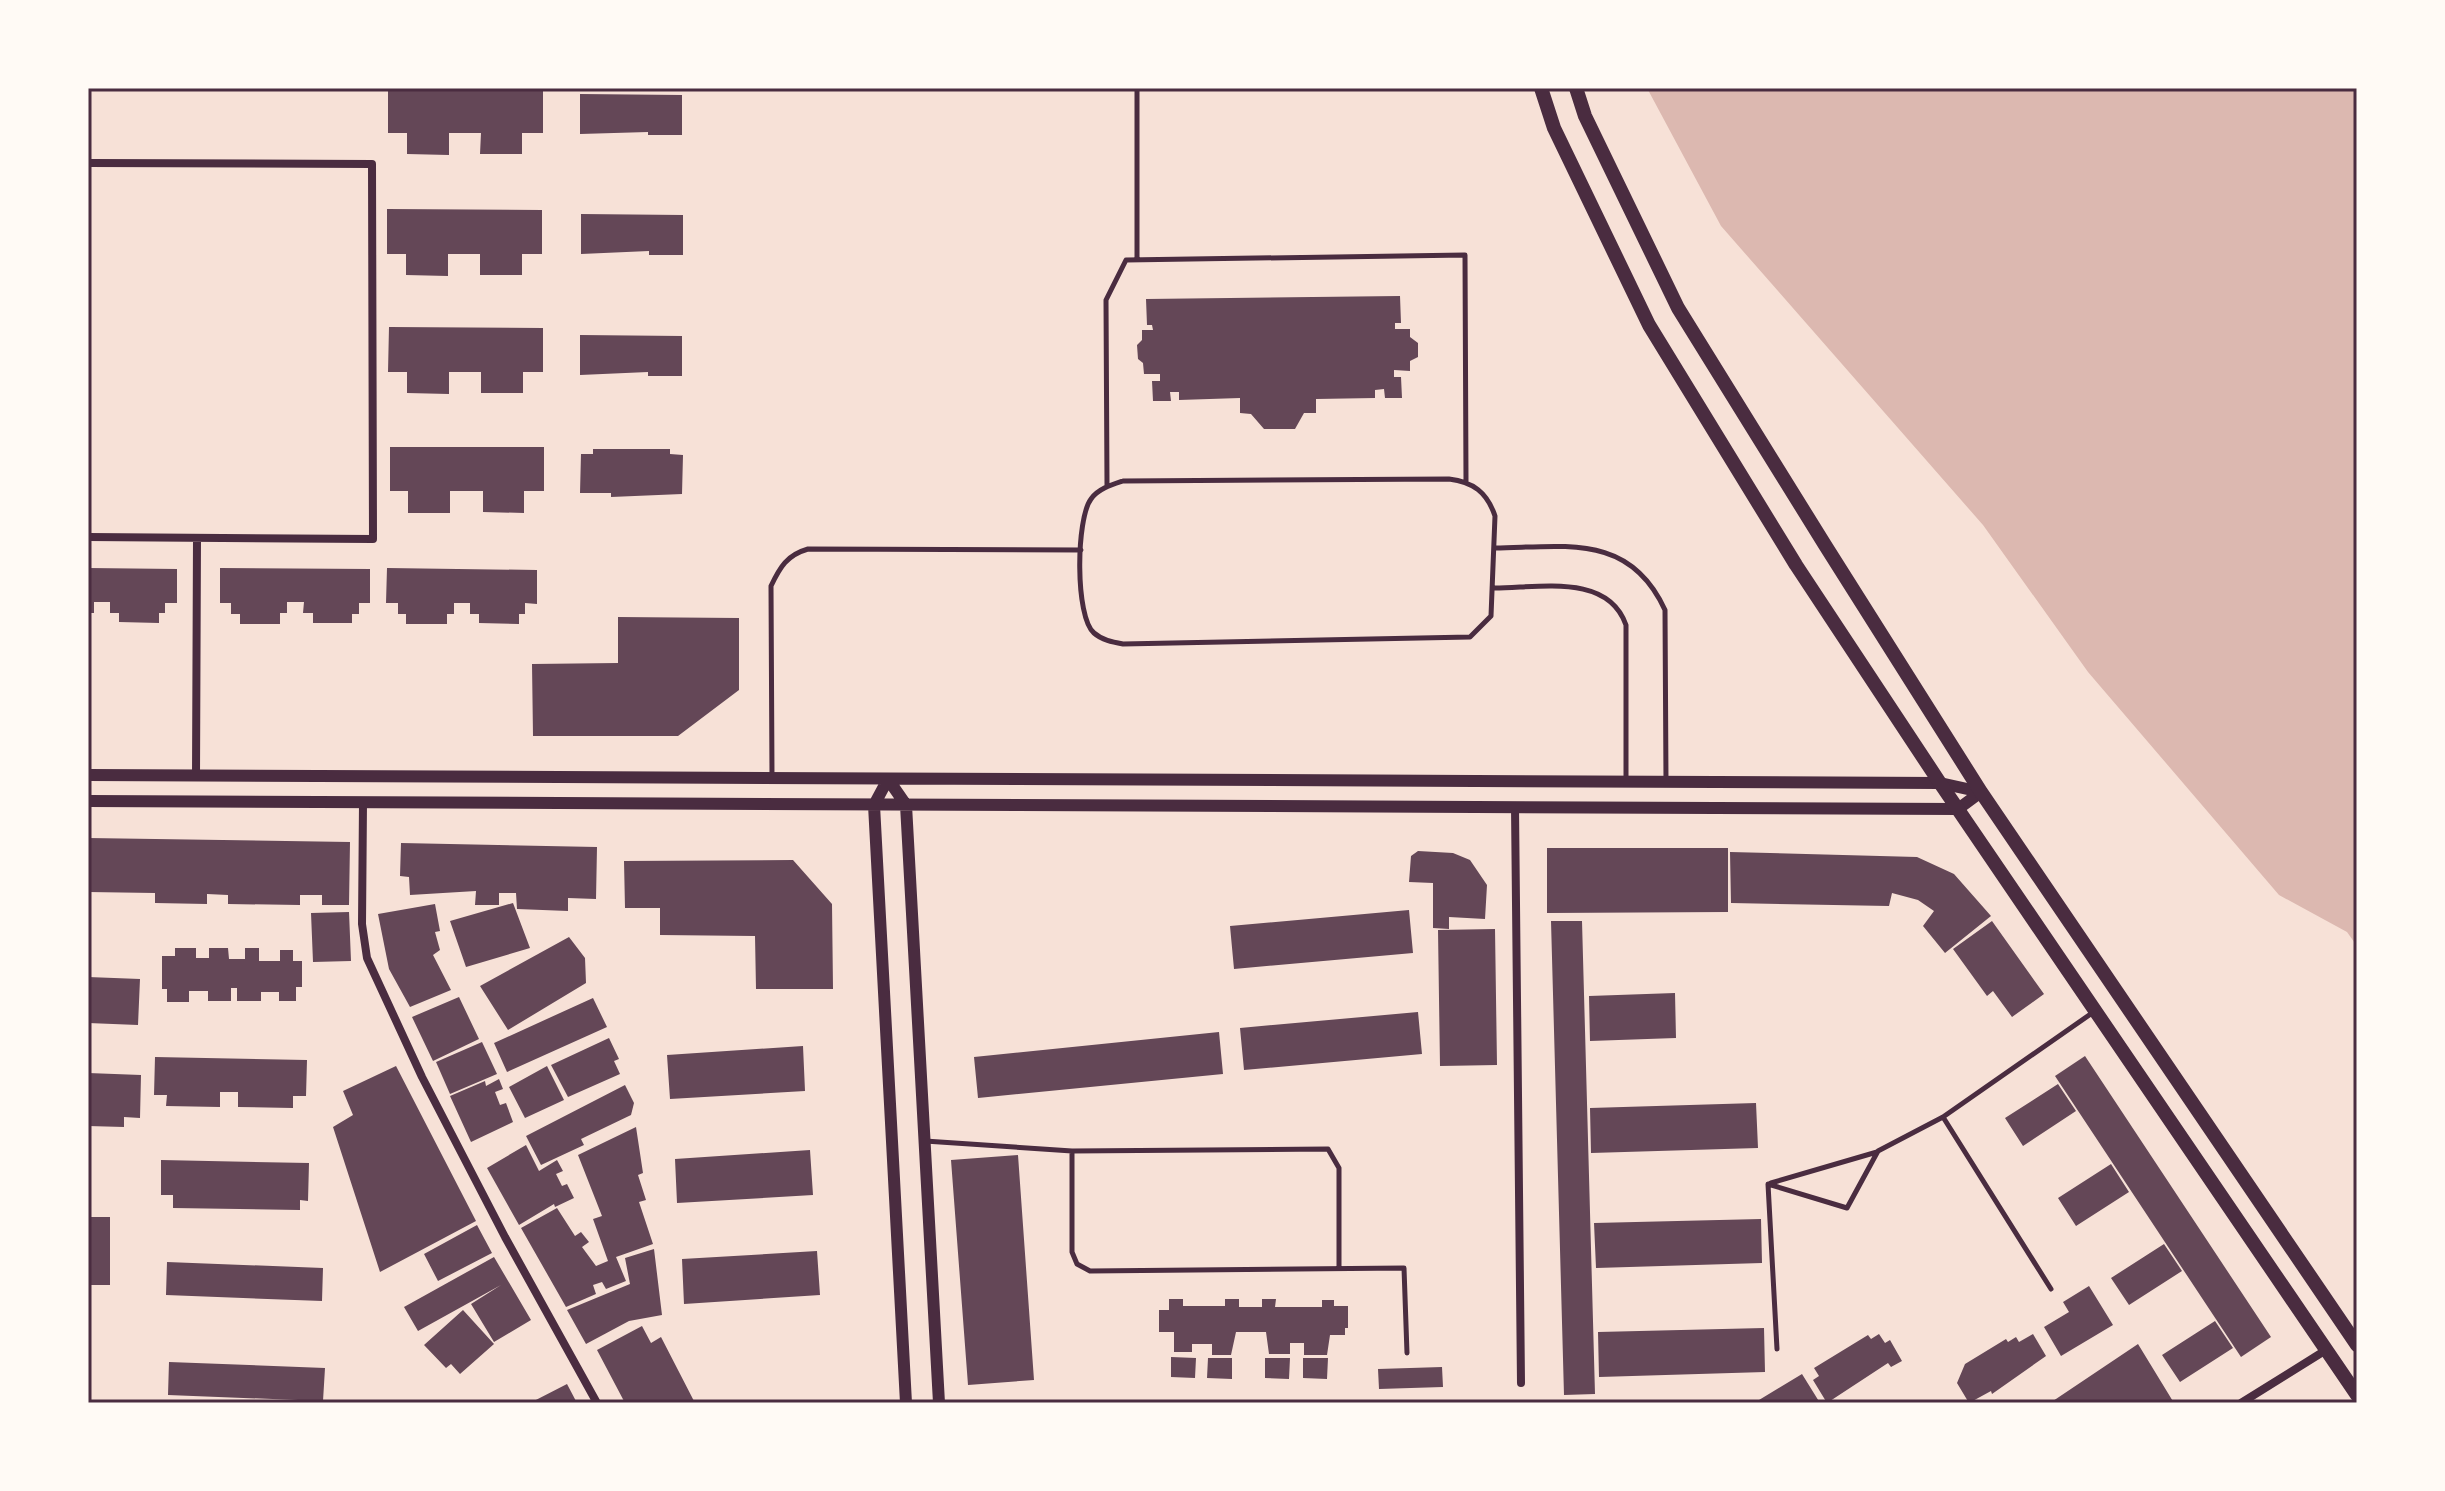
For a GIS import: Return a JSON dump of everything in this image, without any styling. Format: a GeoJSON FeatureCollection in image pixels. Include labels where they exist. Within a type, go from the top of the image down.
{"type":"FeatureCollection","features":[{"type":"Feature","properties":{"kind":"main road"},"geometry":{"type":"LineString","coordinates":[[1541,88],[1554,128],[1649,325],[1796,565],[1940,783],[2357,1395]]}},
{"type":"Feature","properties":{"kind":"main road"},"geometry":{"type":"LineString","coordinates":[[1576,88],[1585,116],[1678,308],[1981,792],[2357,1345]]}},
{"type":"Feature","properties":{"kind":"street"},"geometry":{"type":"LineString","coordinates":[[88,163],[372,164],[373,539],[88,537]]}},
{"type":"Feature","properties":{"kind":"street"},"geometry":{"type":"LineString","coordinates":[[196,776],[197,538]]}},
{"type":"Feature","properties":{"kind":"street"},"geometry":{"type":"LineString","coordinates":[[88,775],[1940,783],[1981,792]]}},
{"type":"Feature","properties":{"kind":"street"},"geometry":{"type":"LineString","coordinates":[[888,779],[874,805],[906,1403]]}},
{"type":"Feature","properties":{"kind":"street"},"geometry":{"type":"LineString","coordinates":[[888,779],[906,805],[939,1403]]}},
{"type":"Feature","properties":{"kind":"street"},"geometry":{"type":"LineString","coordinates":[[88,801],[1958,809],[1981,792]]}},
{"type":"Feature","properties":{"kind":"street"},"geometry":{"type":"LineString","coordinates":[[363,803],[362,924],[367,958],[449,1131],[597,1403]]}},
{"type":"Feature","properties":{"kind":"street"},"geometry":{"type":"LineString","coordinates":[[1515,807],[1521,1383]]}},
{"type":"Feature","properties":{"kind":"street"},"geometry":{"type":"LineString","coordinates":[[2241,1403],[2326,1350]]}},
{"type":"Feature","properties":{"kind":"lane"},"geometry":{"type":"LineString","coordinates":[[1137,89],[1137,260]]}},
{"type":"Feature","properties":{"kind":"lane"},"geometry":{"type":"LineString","coordinates":[[1107,486],[1106,300],[1126,260],[1465,255],[1466,481]]}},
{"type":"Feature","properties":{"kind":"lane"},"geometry":{"type":"LineString","coordinates":[[1123,481],[1466,481],[1490,502],[1495,516],[1495,588],[1491,616],[1470,637],[1123,644],[1105,640],[1092,632],[1084,619],[1081,550],[1084,513],[1092,498],[1107,486],[1123,481]]}},
{"type":"Feature","properties":{"kind":"lane"},"geometry":{"type":"LineString","coordinates":[[1495,548],[1574,547],[1603,550],[1631,563],[1653,584],[1665,610],[1666,783]]}},
{"type":"Feature","properties":{"kind":"lane"},"geometry":{"type":"LineString","coordinates":[[772,778],[771,586],[780,567],[793,554],[808,549],[1081,550]]}},
{"type":"Feature","properties":{"kind":"lane"},"geometry":{"type":"LineString","coordinates":[[1495,588],[1592,590],[1608,597],[1620,610],[1626,625],[1626,782]]}},
{"type":"Feature","properties":{"kind":"lane"},"geometry":{"type":"LineString","coordinates":[[1768,1184],[1878,1151],[1943,1117],[2096,1011]]}},
{"type":"Feature","properties":{"kind":"lane"},"geometry":{"type":"LineString","coordinates":[[1943,1117],[2051,1289]]}},
{"type":"Feature","properties":{"kind":"lane"},"geometry":{"type":"LineString","coordinates":[[924,1141],[1072,1151],[1328,1149],[1339,1168],[1339,1268]]}},
{"type":"Feature","properties":{"kind":"lane"},"geometry":{"type":"LineString","coordinates":[[1072,1151],[1072,1252],[1077,1264],[1090,1271],[1404,1268],[1407,1353]]}},
{"type":"Feature","properties":{"kind":"lane"},"geometry":{"type":"LineString","coordinates":[[1768,1184],[1847,1208],[1878,1151]]}},
{"type":"Feature","properties":{"kind":"lane"},"geometry":{"type":"LineString","coordinates":[[1768,1184],[1777,1349]]}},
{"type":"Feature","properties":{"kind":"path"},"geometry":{"type":"LineString","coordinates":[[1137,89],[1335,88]]}},
{"type":"Feature","properties":{"kind":"shaded area"},"geometry":{"type":"Polygon","coordinates":[[[1647,88],[2357,88],[2357,946],[2347,932],[2279,895],[2088,672],[1983,525],[1721,226],[1647,88]]]}},
{"type":"Feature","properties":{"kind":"building"},"geometry":{"type":"Polygon","coordinates":[[[388,89],[543,89],[543,133],[522,133],[522,154],[480,154],[481,133],[449,133],[449,155],[407,154],[407,133],[388,133],[388,89]]]}},
{"type":"Feature","properties":{"kind":"building"},"geometry":{"type":"Polygon","coordinates":[[[580,94],[682,95],[682,135],[648,135],[648,132],[580,134],[580,94]]]}},
{"type":"Feature","properties":{"kind":"building"},"geometry":{"type":"Polygon","coordinates":[[[387,209],[542,210],[542,254],[522,254],[522,275],[480,275],[480,254],[448,254],[448,276],[406,275],[406,254],[387,254],[387,209]]]}},
{"type":"Feature","properties":{"kind":"building"},"geometry":{"type":"Polygon","coordinates":[[[581,214],[683,215],[683,255],[649,255],[649,251],[581,254],[581,214]]]}},
{"type":"Feature","properties":{"kind":"building"},"geometry":{"type":"Polygon","coordinates":[[[1400,296],[1401,323],[1395,323],[1395,329],[1410,329],[1410,337],[1418,343],[1418,357],[1410,361],[1410,371],[1394,370],[1394,377],[1401,377],[1402,398],[1385,398],[1384,389],[1375,390],[1375,398],[1316,399],[1316,413],[1304,413],[1295,429],[1264,429],[1251,414],[1240,413],[1240,398],[1179,400],[1179,392],[1170,392],[1171,401],[1153,401],[1152,381],[1160,381],[1160,374],[1144,374],[1143,363],[1138,359],[1137,345],[1142,340],[1142,330],[1153,330],[1152,325],[1147,325],[1146,299],[1400,296]]]}},
{"type":"Feature","properties":{"kind":"building"},"geometry":{"type":"Polygon","coordinates":[[[389,327],[543,328],[543,372],[523,372],[523,393],[481,393],[481,372],[449,372],[449,394],[407,393],[407,372],[388,372],[389,327]]]}},
{"type":"Feature","properties":{"kind":"building"},"geometry":{"type":"Polygon","coordinates":[[[580,335],[682,336],[682,376],[648,376],[648,372],[580,375],[580,335]]]}},
{"type":"Feature","properties":{"kind":"building"},"geometry":{"type":"Polygon","coordinates":[[[390,447],[544,447],[544,491],[524,491],[524,513],[483,512],[483,491],[450,491],[450,513],[408,513],[408,491],[390,491],[390,447]]]}},
{"type":"Feature","properties":{"kind":"building"},"geometry":{"type":"Polygon","coordinates":[[[593,449],[670,449],[670,454],[683,455],[682,494],[611,497],[611,493],[580,493],[581,454],[593,454],[593,449]]]}},
{"type":"Feature","properties":{"kind":"building"},"geometry":{"type":"Polygon","coordinates":[[[88,568],[177,569],[177,603],[165,603],[165,613],[159,613],[159,623],[119,622],[119,613],[110,613],[110,602],[94,602],[94,613],[88,613],[88,568]]]}},
{"type":"Feature","properties":{"kind":"building"},"geometry":{"type":"Polygon","coordinates":[[[220,568],[370,569],[370,603],[359,603],[359,614],[352,614],[352,623],[313,623],[313,613],[303,613],[304,602],[287,602],[287,613],[280,613],[280,624],[240,624],[240,614],[231,614],[231,603],[220,603],[220,568]]]}},
{"type":"Feature","properties":{"kind":"building"},"geometry":{"type":"Polygon","coordinates":[[[387,568],[537,570],[537,604],[525,603],[525,614],[519,614],[519,624],[479,623],[479,614],[470,614],[470,603],[454,603],[454,614],[447,614],[447,624],[406,624],[406,614],[398,614],[398,603],[386,603],[387,568]]]}},
{"type":"Feature","properties":{"kind":"building"},"geometry":{"type":"Polygon","coordinates":[[[618,617],[739,618],[739,690],[678,736],[533,736],[532,664],[618,663],[618,617]]]}},
{"type":"Feature","properties":{"kind":"building"},"geometry":{"type":"Polygon","coordinates":[[[88,838],[350,842],[349,905],[322,905],[322,895],[300,895],[300,905],[228,904],[228,895],[207,894],[207,904],[155,903],[155,893],[88,892],[88,838]]]}},
{"type":"Feature","properties":{"kind":"building"},"geometry":{"type":"Polygon","coordinates":[[[401,843],[597,847],[596,899],[568,898],[568,911],[517,909],[516,893],[499,893],[499,905],[475,905],[476,891],[410,895],[409,877],[400,876],[401,843]]]}},
{"type":"Feature","properties":{"kind":"building"},"geometry":{"type":"Polygon","coordinates":[[[1547,848],[1728,848],[1728,912],[1547,913],[1547,848]]]}},
{"type":"Feature","properties":{"kind":"building"},"geometry":{"type":"Polygon","coordinates":[[[1418,851],[1453,853],[1470,860],[1487,885],[1485,919],[1449,917],[1449,929],[1433,928],[1433,883],[1409,882],[1411,856],[1418,851]]]}},
{"type":"Feature","properties":{"kind":"building"},"geometry":{"type":"Polygon","coordinates":[[[1730,852],[1917,857],[1954,874],[1991,916],[1945,953],[1923,926],[1934,911],[1918,900],[1892,893],[1889,906],[1731,903],[1730,852]]]}},
{"type":"Feature","properties":{"kind":"building"},"geometry":{"type":"Polygon","coordinates":[[[793,860],[832,904],[833,989],[756,989],[755,936],[660,935],[660,908],[625,908],[624,861],[793,860]]]}},
{"type":"Feature","properties":{"kind":"building"},"geometry":{"type":"Polygon","coordinates":[[[513,903],[530,948],[466,967],[450,921],[513,903]]]}},
{"type":"Feature","properties":{"kind":"building"},"geometry":{"type":"Polygon","coordinates":[[[435,904],[440,931],[435,932],[440,950],[433,955],[451,990],[410,1007],[389,969],[378,914],[435,904]]]}},
{"type":"Feature","properties":{"kind":"building"},"geometry":{"type":"Polygon","coordinates":[[[1409,910],[1413,953],[1234,969],[1230,926],[1409,910]]]}},
{"type":"Feature","properties":{"kind":"building"},"geometry":{"type":"Polygon","coordinates":[[[349,912],[351,961],[313,962],[311,913],[349,912]]]}},
{"type":"Feature","properties":{"kind":"building"},"geometry":{"type":"Polygon","coordinates":[[[1551,921],[1582,921],[1595,1394],[1564,1395],[1551,921]]]}},
{"type":"Feature","properties":{"kind":"building"},"geometry":{"type":"Polygon","coordinates":[[[1992,921],[2044,994],[2012,1017],[1993,991],[1987,996],[1953,949],[1992,921]]]}},
{"type":"Feature","properties":{"kind":"building"},"geometry":{"type":"Polygon","coordinates":[[[1495,929],[1497,1065],[1440,1066],[1438,930],[1495,929]]]}},
{"type":"Feature","properties":{"kind":"building"},"geometry":{"type":"Polygon","coordinates":[[[569,937],[585,958],[586,983],[508,1030],[480,986],[569,937]]]}},
{"type":"Feature","properties":{"kind":"building"},"geometry":{"type":"Polygon","coordinates":[[[175,948],[196,948],[196,958],[209,958],[209,948],[228,948],[229,959],[245,959],[245,948],[259,948],[259,961],[280,961],[280,950],[293,950],[293,961],[302,961],[302,987],[296,987],[296,1001],[279,1001],[279,992],[261,992],[261,1001],[237,1001],[237,988],[231,988],[231,1001],[208,1001],[208,991],[189,991],[189,1002],[167,1002],[167,989],[162,989],[162,956],[175,956],[175,948]]]}},
{"type":"Feature","properties":{"kind":"building"},"geometry":{"type":"Polygon","coordinates":[[[88,977],[140,979],[138,1025],[88,1023],[88,977]]]}},
{"type":"Feature","properties":{"kind":"building"},"geometry":{"type":"Polygon","coordinates":[[[1675,993],[1676,1038],[1590,1041],[1589,996],[1675,993]]]}},
{"type":"Feature","properties":{"kind":"building"},"geometry":{"type":"Polygon","coordinates":[[[459,997],[479,1039],[433,1061],[412,1017],[459,997]]]}},
{"type":"Feature","properties":{"kind":"building"},"geometry":{"type":"Polygon","coordinates":[[[593,998],[607,1027],[507,1072],[494,1043],[593,998]]]}},
{"type":"Feature","properties":{"kind":"building"},"geometry":{"type":"Polygon","coordinates":[[[1418,1012],[1422,1054],[1244,1070],[1240,1028],[1418,1012]]]}},
{"type":"Feature","properties":{"kind":"building"},"geometry":{"type":"Polygon","coordinates":[[[1219,1032],[1223,1074],[978,1098],[974,1057],[1219,1032]]]}},
{"type":"Feature","properties":{"kind":"building"},"geometry":{"type":"Polygon","coordinates":[[[609,1038],[619,1059],[614,1061],[620,1074],[568,1097],[551,1065],[609,1038]]]}},
{"type":"Feature","properties":{"kind":"building"},"geometry":{"type":"Polygon","coordinates":[[[482,1042],[497,1074],[450,1094],[436,1062],[482,1042]]]}},
{"type":"Feature","properties":{"kind":"building"},"geometry":{"type":"Polygon","coordinates":[[[803,1046],[805,1091],[670,1099],[667,1055],[803,1046]]]}},
{"type":"Feature","properties":{"kind":"building"},"geometry":{"type":"Polygon","coordinates":[[[2085,1056],[2271,1337],[2241,1357],[2055,1076],[2085,1056]]]}},
{"type":"Feature","properties":{"kind":"building"},"geometry":{"type":"Polygon","coordinates":[[[155,1057],[307,1060],[306,1096],[293,1096],[293,1108],[238,1107],[238,1092],[220,1092],[220,1107],[166,1106],[167,1095],[154,1095],[155,1057]]]}},
{"type":"Feature","properties":{"kind":"building"},"geometry":{"type":"Polygon","coordinates":[[[396,1066],[476,1221],[380,1272],[333,1127],[353,1115],[343,1091],[396,1066]]]}},
{"type":"Feature","properties":{"kind":"building"},"geometry":{"type":"Polygon","coordinates":[[[547,1066],[564,1100],[525,1118],[509,1087],[547,1066]]]}},
{"type":"Feature","properties":{"kind":"building"},"geometry":{"type":"Polygon","coordinates":[[[88,1073],[141,1075],[140,1118],[124,1117],[124,1127],[88,1126],[88,1073]]]}},
{"type":"Feature","properties":{"kind":"building"},"geometry":{"type":"Polygon","coordinates":[[[499,1079],[503,1089],[495,1092],[500,1105],[506,1103],[513,1122],[471,1142],[450,1096],[485,1081],[486,1086],[499,1079]]]}},
{"type":"Feature","properties":{"kind":"building"},"geometry":{"type":"Polygon","coordinates":[[[2058,1084],[2076,1111],[2023,1146],[2005,1118],[2058,1084]]]}},
{"type":"Feature","properties":{"kind":"building"},"geometry":{"type":"Polygon","coordinates":[[[625,1085],[634,1103],[631,1115],[581,1139],[584,1145],[541,1165],[526,1136],[625,1085]]]}},
{"type":"Feature","properties":{"kind":"building"},"geometry":{"type":"Polygon","coordinates":[[[1756,1103],[1758,1148],[1591,1153],[1590,1108],[1756,1103]]]}},
{"type":"Feature","properties":{"kind":"building"},"geometry":{"type":"Polygon","coordinates":[[[636,1127],[643,1173],[638,1175],[646,1200],[639,1202],[653,1244],[616,1257],[626,1281],[606,1289],[602,1282],[593,1285],[596,1294],[566,1307],[521,1228],[557,1208],[575,1236],[581,1232],[589,1242],[582,1247],[596,1266],[608,1261],[593,1219],[602,1216],[578,1155],[636,1127]]]}},
{"type":"Feature","properties":{"kind":"building"},"geometry":{"type":"Polygon","coordinates":[[[526,1145],[539,1171],[557,1160],[563,1171],[556,1174],[562,1186],[567,1184],[574,1198],[555,1207],[554,1204],[519,1225],[487,1168],[526,1145]]]}},
{"type":"Feature","properties":{"kind":"building"},"geometry":{"type":"Polygon","coordinates":[[[810,1150],[813,1195],[677,1203],[675,1159],[810,1150]]]}},
{"type":"Feature","properties":{"kind":"building"},"geometry":{"type":"Polygon","coordinates":[[[1018,1155],[1034,1380],[968,1385],[951,1160],[1018,1155]]]}},
{"type":"Feature","properties":{"kind":"building"},"geometry":{"type":"Polygon","coordinates":[[[161,1160],[309,1163],[308,1201],[300,1200],[300,1210],[173,1208],[173,1195],[161,1195],[161,1160]]]}},
{"type":"Feature","properties":{"kind":"building"},"geometry":{"type":"Polygon","coordinates":[[[2111,1164],[2129,1192],[2076,1226],[2058,1198],[2111,1164]]]}},
{"type":"Feature","properties":{"kind":"building"},"geometry":{"type":"Polygon","coordinates":[[[88,1217],[110,1217],[110,1285],[88,1285],[88,1217]]]}},
{"type":"Feature","properties":{"kind":"building"},"geometry":{"type":"Polygon","coordinates":[[[1761,1219],[1762,1263],[1596,1268],[1594,1223],[1761,1219]]]}},
{"type":"Feature","properties":{"kind":"building"},"geometry":{"type":"Polygon","coordinates":[[[477,1225],[492,1253],[438,1281],[424,1254],[477,1225]]]}},
{"type":"Feature","properties":{"kind":"building"},"geometry":{"type":"Polygon","coordinates":[[[2164,1244],[2182,1271],[2129,1305],[2111,1278],[2164,1244]]]}},
{"type":"Feature","properties":{"kind":"building"},"geometry":{"type":"Polygon","coordinates":[[[654,1249],[662,1315],[629,1321],[586,1344],[567,1310],[630,1284],[625,1258],[654,1249]]]}},
{"type":"Feature","properties":{"kind":"building"},"geometry":{"type":"Polygon","coordinates":[[[817,1251],[820,1295],[684,1304],[682,1259],[817,1251]]]}},
{"type":"Feature","properties":{"kind":"building"},"geometry":{"type":"Polygon","coordinates":[[[494,1257],[531,1320],[494,1342],[471,1304],[501,1285],[418,1331],[404,1307],[494,1257]]]}},
{"type":"Feature","properties":{"kind":"building"},"geometry":{"type":"Polygon","coordinates":[[[167,1262],[323,1268],[322,1301],[166,1295],[167,1262]]]}},
{"type":"Feature","properties":{"kind":"building"},"geometry":{"type":"Polygon","coordinates":[[[2089,1286],[2113,1325],[2061,1356],[2044,1327],[2069,1312],[2063,1302],[2089,1286]]]}},
{"type":"Feature","properties":{"kind":"building"},"geometry":{"type":"Polygon","coordinates":[[[1169,1299],[1183,1299],[1183,1306],[1225,1306],[1225,1299],[1239,1299],[1239,1307],[1262,1307],[1262,1299],[1276,1299],[1275,1307],[1322,1307],[1322,1300],[1334,1300],[1334,1306],[1348,1306],[1348,1328],[1345,1328],[1345,1335],[1330,1335],[1327,1355],[1304,1355],[1304,1343],[1290,1343],[1290,1354],[1269,1354],[1266,1332],[1236,1332],[1231,1355],[1212,1355],[1212,1344],[1192,1344],[1192,1352],[1174,1352],[1174,1332],[1159,1332],[1159,1310],[1169,1310],[1169,1299]]]}},
{"type":"Feature","properties":{"kind":"building"},"geometry":{"type":"Polygon","coordinates":[[[463,1310],[494,1344],[460,1374],[451,1364],[446,1368],[424,1345],[463,1310]]]}},
{"type":"Feature","properties":{"kind":"building"},"geometry":{"type":"Polygon","coordinates":[[[2215,1321],[2233,1348],[2180,1382],[2162,1355],[2215,1321]]]}},
{"type":"Feature","properties":{"kind":"building"},"geometry":{"type":"Polygon","coordinates":[[[642,1326],[651,1343],[661,1337],[695,1403],[625,1403],[597,1350],[642,1326]]]}},
{"type":"Feature","properties":{"kind":"building"},"geometry":{"type":"Polygon","coordinates":[[[1764,1328],[1765,1372],[1599,1377],[1598,1332],[1764,1328]]]}},
{"type":"Feature","properties":{"kind":"building"},"geometry":{"type":"Polygon","coordinates":[[[1879,1334],[1885,1343],[1890,1340],[1902,1361],[1891,1367],[1888,1363],[1827,1403],[1813,1380],[1819,1376],[1814,1368],[1868,1335],[1871,1339],[1879,1334]]]}},
{"type":"Feature","properties":{"kind":"building"},"geometry":{"type":"Polygon","coordinates":[[[2033,1334],[2046,1356],[1992,1394],[1991,1391],[1969,1403],[1957,1383],[1965,1364],[2006,1339],[2008,1342],[2016,1337],[2019,1342],[2033,1334]]]}},
{"type":"Feature","properties":{"kind":"building"},"geometry":{"type":"Polygon","coordinates":[[[2138,1344],[2174,1403],[2050,1403],[2138,1344]]]}},
{"type":"Feature","properties":{"kind":"building"},"geometry":{"type":"Polygon","coordinates":[[[1171,1357],[1196,1358],[1195,1378],[1171,1377],[1171,1357]]]}},
{"type":"Feature","properties":{"kind":"building"},"geometry":{"type":"Polygon","coordinates":[[[1208,1358],[1232,1358],[1232,1379],[1207,1378],[1208,1358]]]}},
{"type":"Feature","properties":{"kind":"building"},"geometry":{"type":"Polygon","coordinates":[[[1265,1358],[1290,1358],[1289,1379],[1265,1378],[1265,1358]]]}},
{"type":"Feature","properties":{"kind":"building"},"geometry":{"type":"Polygon","coordinates":[[[1303,1358],[1328,1358],[1327,1379],[1303,1378],[1303,1358]]]}},
{"type":"Feature","properties":{"kind":"building"},"geometry":{"type":"Polygon","coordinates":[[[169,1362],[325,1368],[323,1401],[168,1395],[169,1362]]]}},
{"type":"Feature","properties":{"kind":"building"},"geometry":{"type":"Polygon","coordinates":[[[1442,1367],[1443,1387],[1379,1389],[1378,1369],[1442,1367]]]}},
{"type":"Feature","properties":{"kind":"building"},"geometry":{"type":"Polygon","coordinates":[[[1802,1374],[1820,1403],[1761,1403],[1759,1400],[1802,1374]]]}},
{"type":"Feature","properties":{"kind":"building"},"geometry":{"type":"Polygon","coordinates":[[[567,1384],[577,1403],[530,1403],[567,1384]]]}}]}
